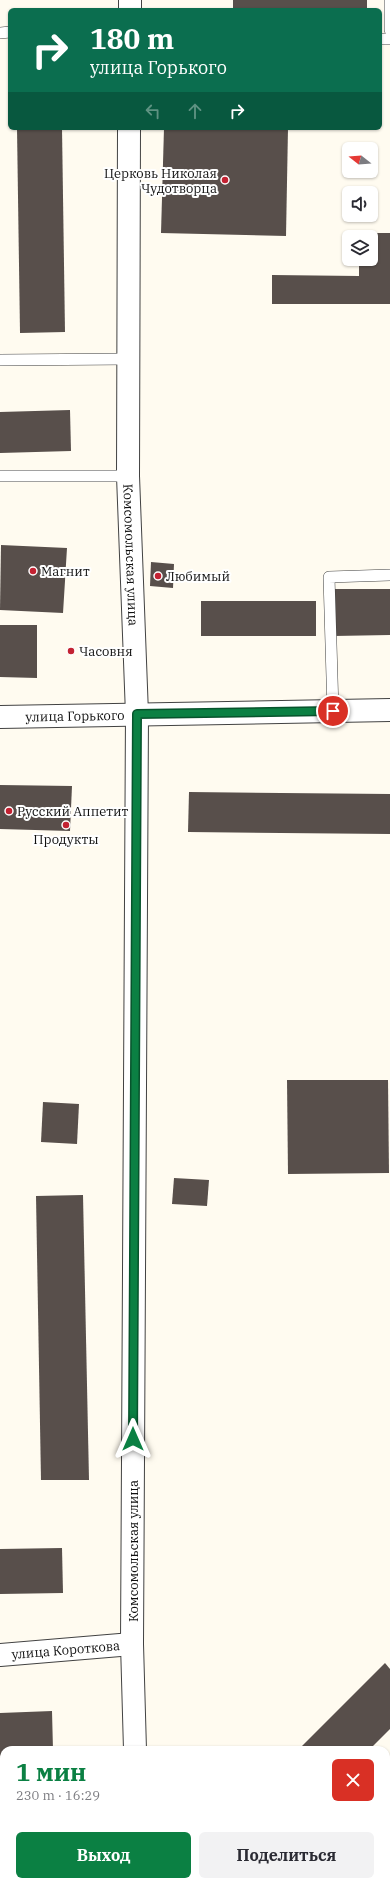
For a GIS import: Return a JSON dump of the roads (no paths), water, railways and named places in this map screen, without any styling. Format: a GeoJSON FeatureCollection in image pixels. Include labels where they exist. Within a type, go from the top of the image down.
{"type":"FeatureCollection","features":[{"type":"Feature","properties":{"kind":"street","name":"Комсомольская улица"},"geometry":{"type":"LineString","coordinates":[[129,130],[128,476],[137,714],[132,1644],[135,1746]]}},
{"type":"Feature","properties":{"kind":"street","name":"улица Горького"},"geometry":{"type":"LineString","coordinates":[[0,717],[390,710]]}},
{"type":"Feature","properties":{"kind":"street","name":"улица Короткова"},"geometry":{"type":"LineString","coordinates":[[0,1655],[132,1644]]}},
{"type":"Feature","properties":{"kind":"lane"},"geometry":{"type":"LineString","coordinates":[[390,0],[390,30]]}},
{"type":"Feature","properties":{"kind":"lane"},"geometry":{"type":"LineString","coordinates":[[0,360],[128,359]]}},
{"type":"Feature","properties":{"kind":"lane"},"geometry":{"type":"LineString","coordinates":[[0,476],[128,476]]}},
{"type":"Feature","properties":{"kind":"lane"},"geometry":{"type":"LineString","coordinates":[[333,711],[330,577],[390,575]]}},
{"type":"Feature","properties":{"kind":"place","name":"Церковь Николая Чудотворца"},"geometry":{"type":"Point","coordinates":[225,180]}},
{"type":"Feature","properties":{"kind":"place","name":"Магнит"},"geometry":{"type":"Point","coordinates":[33,571]}},
{"type":"Feature","properties":{"kind":"place","name":"Любимый"},"geometry":{"type":"Point","coordinates":[158,576]}},
{"type":"Feature","properties":{"kind":"place","name":"Часовня"},"geometry":{"type":"Point","coordinates":[71,651]}},
{"type":"Feature","properties":{"kind":"place","name":"Русский Аппетит"},"geometry":{"type":"Point","coordinates":[9,811]}},
{"type":"Feature","properties":{"kind":"place","name":"Продукты"},"geometry":{"type":"Point","coordinates":[66,825]}}]}
